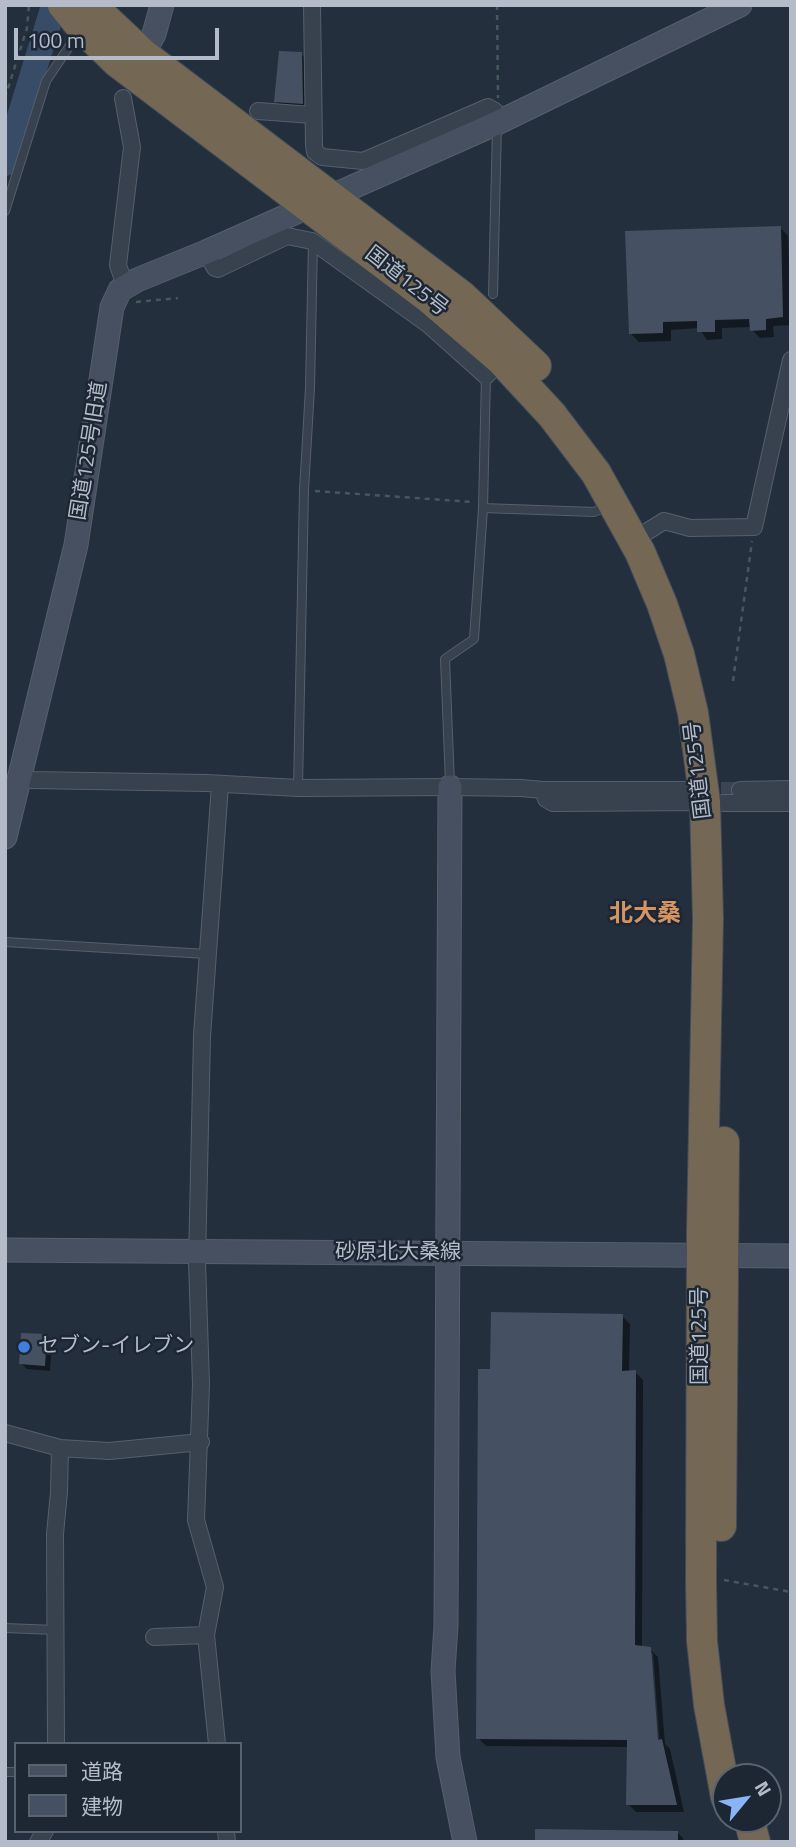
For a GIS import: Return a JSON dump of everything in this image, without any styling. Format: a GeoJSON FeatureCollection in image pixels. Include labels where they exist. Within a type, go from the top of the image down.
{"type":"FeatureCollection","features":[{"type":"Feature","properties":{"kind":"highway","name":"国道125号"},"geometry":{"type":"LineString","coordinates":[[76,13],[143,54],[319,202],[430,299],[494,368],[560,426],[596,473],[640,552],[662,604],[679,654],[713,796],[727,949],[713,1256],[700,1458],[702,1641],[719,1763]]}},
{"type":"Feature","properties":{"kind":"highway","name":"国道125号"},"geometry":{"type":"LineString","coordinates":[[76,13],[117,62],[159,95],[462,296],[534,364],[593,437],[620,479],[678,595],[696,649],[711,710],[719,759],[713,796]]}},
{"type":"Feature","properties":{"kind":"highway","name":"国道125号"},"geometry":{"type":"LineString","coordinates":[[713,1256],[720,1580],[726,1678],[738,1763]]}},
{"type":"Feature","properties":{"kind":"street"},"geometry":{"type":"LineString","coordinates":[[143,54],[155,34],[162,5]]}},
{"type":"Feature","properties":{"kind":"street"},"geometry":{"type":"LineString","coordinates":[[312,5],[315,152],[322,157],[363,161],[488,107],[496,117]]}},
{"type":"Feature","properties":{"kind":"street"},"geometry":{"type":"LineString","coordinates":[[123,98],[132,147],[118,265],[125,295],[206,252],[740,5]]}},
{"type":"Feature","properties":{"kind":"street"},"geometry":{"type":"LineString","coordinates":[[258,111],[313,115]]}},
{"type":"Feature","properties":{"kind":"street"},"geometry":{"type":"LineString","coordinates":[[206,252],[218,269],[287,236],[312,241],[494,368]]}},
{"type":"Feature","properties":{"kind":"street","name":"国道125号旧道"},"geometry":{"type":"LineString","coordinates":[[5,837],[75,545],[112,306],[114,299],[125,295]]}},
{"type":"Feature","properties":{"kind":"street"},"geometry":{"type":"LineString","coordinates":[[648,531],[664,521],[690,528],[754,527],[791,360]]}},
{"type":"Feature","properties":{"kind":"street"},"geometry":{"type":"LineString","coordinates":[[20,777],[32,780],[206,783],[298,788],[522,788],[713,796],[791,803]]}},
{"type":"Feature","properties":{"kind":"street"},"geometry":{"type":"LineString","coordinates":[[217,1742],[206,1635],[215,1587],[196,1520],[201,1442],[197,1253],[202,1036],[220,785]]}},
{"type":"Feature","properties":{"kind":"street"},"geometry":{"type":"LineString","coordinates":[[450,787],[446,1626],[443,1671],[448,1757],[465,1842]]}},
{"type":"Feature","properties":{"kind":"street"},"geometry":{"type":"LineString","coordinates":[[543,790],[546,799],[554,803],[713,796],[791,789]]}},
{"type":"Feature","properties":{"kind":"street","name":"砂原北大桑線"},"geometry":{"type":"LineString","coordinates":[[5,1250],[791,1256]]}},
{"type":"Feature","properties":{"kind":"street"},"geometry":{"type":"LineString","coordinates":[[5,1433],[60,1448],[109,1451],[201,1442]]}},
{"type":"Feature","properties":{"kind":"street"},"geometry":{"type":"LineString","coordinates":[[56,1742],[55,1534],[60,1448]]}},
{"type":"Feature","properties":{"kind":"street"},"geometry":{"type":"LineString","coordinates":[[154,1637],[206,1635]]}},
{"type":"Feature","properties":{"kind":"lane"},"geometry":{"type":"LineString","coordinates":[[5,211],[46,80],[76,13]]}},
{"type":"Feature","properties":{"kind":"lane"},"geometry":{"type":"LineString","coordinates":[[493,294],[496,117]]}},
{"type":"Feature","properties":{"kind":"lane"},"geometry":{"type":"LineString","coordinates":[[298,788],[304,490],[314,250],[312,241]]}},
{"type":"Feature","properties":{"kind":"lane"},"geometry":{"type":"LineString","coordinates":[[450,787],[445,659],[474,639],[494,368]]}},
{"type":"Feature","properties":{"kind":"lane"},"geometry":{"type":"LineString","coordinates":[[483,505],[594,512],[613,503]]}},
{"type":"Feature","properties":{"kind":"lane"},"geometry":{"type":"LineString","coordinates":[[5,942],[207,954]]}},
{"type":"Feature","properties":{"kind":"lane"},"geometry":{"type":"LineString","coordinates":[[5,1628],[55,1630]]}},
{"type":"Feature","properties":{"kind":"path"},"geometry":{"type":"LineString","coordinates":[[5,99],[27,28],[29,5]]}},
{"type":"Feature","properties":{"kind":"path"},"geometry":{"type":"LineString","coordinates":[[496,117],[499,94],[497,5]]}},
{"type":"Feature","properties":{"kind":"path"},"geometry":{"type":"LineString","coordinates":[[125,295],[178,298]]}},
{"type":"Feature","properties":{"kind":"path"},"geometry":{"type":"LineString","coordinates":[[304,490],[483,505]]}},
{"type":"Feature","properties":{"kind":"path"},"geometry":{"type":"LineString","coordinates":[[733,681],[754,527]]}},
{"type":"Feature","properties":{"kind":"path"},"geometry":{"type":"LineString","coordinates":[[720,1580],[791,1592]]}},
{"type":"Feature","properties":{"kind":"building"},"geometry":{"type":"Polygon","coordinates":[[[279,51],[302,52],[303,104],[274,102],[279,51]]]}},
{"type":"Feature","properties":{"kind":"building"},"geometry":{"type":"Polygon","coordinates":[[[781,226],[783,317],[766,319],[766,330],[750,331],[749,319],[715,320],[715,332],[697,332],[697,321],[663,322],[663,333],[629,334],[625,231],[781,226]]]}},
{"type":"Feature","properties":{"kind":"building"},"geometry":{"type":"Polygon","coordinates":[[[491,1312],[623,1314],[622,1371],[636,1370],[635,1645],[651,1647],[658,1740],[662,1739],[677,1805],[626,1805],[627,1740],[476,1739],[478,1369],[490,1369],[491,1312]]]}},
{"type":"Feature","properties":{"kind":"building"},"geometry":{"type":"Polygon","coordinates":[[[21,1333],[47,1334],[45,1366],[19,1364],[21,1333]]]}},
{"type":"Feature","properties":{"kind":"building"},"geometry":{"type":"Polygon","coordinates":[[[535,1829],[678,1831],[678,1842],[535,1842],[535,1829]]]}},
{"type":"Feature","properties":{"kind":"waterway"},"geometry":{"type":"LineString","coordinates":[[5,129],[43,5]]}},
{"type":"Feature","properties":{"kind":"waterway"},"geometry":{"type":"LineString","coordinates":[[5,164],[55,5]]}},
{"type":"Feature","properties":{"kind":"tunnel"},"geometry":{"type":"LineString","coordinates":[[697,790],[740,790]]}},
{"type":"Feature","properties":{"kind":"place","name":"セブン-イレブン"},"geometry":{"type":"Point","coordinates":[24,1347]}},
{"type":"Feature","properties":{"kind":"district","name":"北大桑"},"geometry":{"type":"Point","coordinates":[645,915]}}]}
